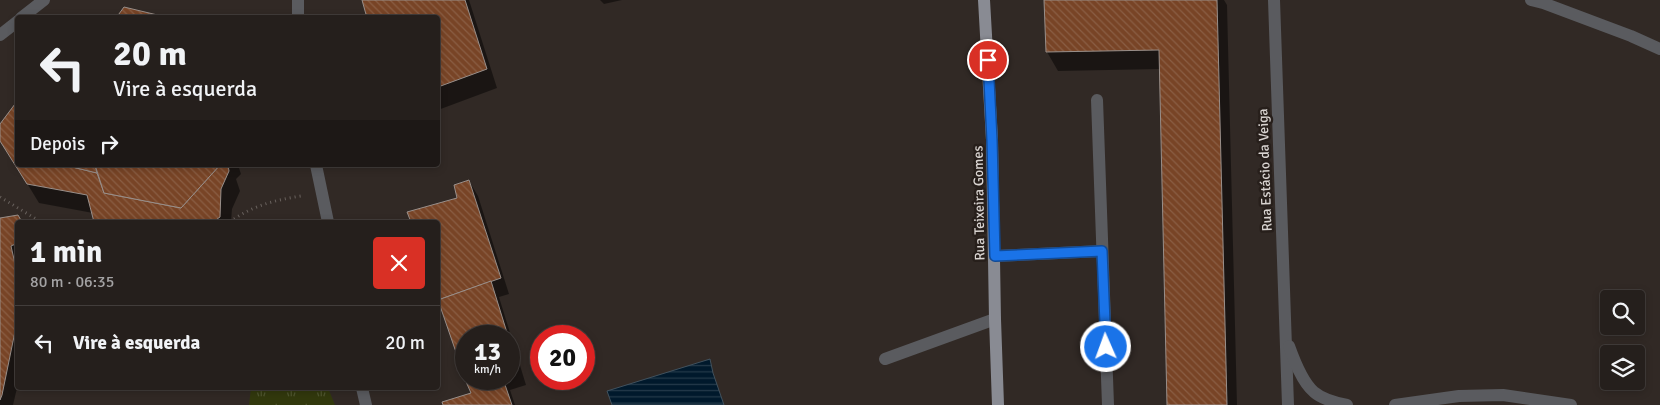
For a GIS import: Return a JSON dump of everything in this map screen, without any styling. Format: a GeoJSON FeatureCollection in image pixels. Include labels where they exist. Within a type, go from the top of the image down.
{"type":"FeatureCollection","features":[{"type":"Feature","properties":{"kind":"main road","name":"Rua Teixeira Gomes"},"geometry":{"type":"LineString","coordinates":[[984,0],[992,140],[998,405]]}},
{"type":"Feature","properties":{"kind":"street"},"geometry":{"type":"LineString","coordinates":[[26,15],[44,0]]}},
{"type":"Feature","properties":{"kind":"street"},"geometry":{"type":"LineString","coordinates":[[298,0],[298,15]]}},
{"type":"Feature","properties":{"kind":"street","name":"Rua Estácio da Veiga"},"geometry":{"type":"LineString","coordinates":[[1274,0],[1288,405]]}},
{"type":"Feature","properties":{"kind":"street"},"geometry":{"type":"LineString","coordinates":[[1530,0],[1552,6],[1660,49]]}},
{"type":"Feature","properties":{"kind":"street"},"geometry":{"type":"LineString","coordinates":[[0,34],[15,23]]}},
{"type":"Feature","properties":{"kind":"street"},"geometry":{"type":"LineString","coordinates":[[1097,100],[1108,405]]}},
{"type":"Feature","properties":{"kind":"street"},"geometry":{"type":"LineString","coordinates":[[316,167],[328,220]]}},
{"type":"Feature","properties":{"kind":"street"},"geometry":{"type":"LineString","coordinates":[[995,256],[1102,251]]}},
{"type":"Feature","properties":{"kind":"street"},"geometry":{"type":"LineString","coordinates":[[885,359],[995,319]]}},
{"type":"Feature","properties":{"kind":"street","name":"Rua Estácio da Veiga"},"geometry":{"type":"LineString","coordinates":[[1286,339],[1300,372],[1313,392],[1334,402],[1347,405]]}},
{"type":"Feature","properties":{"kind":"street"},"geometry":{"type":"LineString","coordinates":[[362,390],[366,405]]}},
{"type":"Feature","properties":{"kind":"street"},"geometry":{"type":"LineString","coordinates":[[1395,405],[1459,396],[1503,395],[1571,405]]}},
{"type":"Feature","properties":{"kind":"path"},"geometry":{"type":"LineString","coordinates":[[233,220],[244,211],[282,199],[322,192]]}},
{"type":"Feature","properties":{"kind":"path"},"geometry":{"type":"LineString","coordinates":[[0,197],[38,220]]}},
{"type":"Feature","properties":{"kind":"green space"},"geometry":{"type":"Polygon","coordinates":[[[251,390],[329,390],[335,405],[249,405],[251,390]]]}},
{"type":"Feature","properties":{"kind":"water"},"geometry":{"type":"Polygon","coordinates":[[[710,359],[724,405],[612,405],[607,391],[710,359]]]}},
{"type":"Feature","properties":{"kind":"building"},"geometry":{"type":"Polygon","coordinates":[[[362,0],[465,0],[487,69],[440,86],[440,15],[366,15],[362,0]]]}},
{"type":"Feature","properties":{"kind":"building"},"geometry":{"type":"Polygon","coordinates":[[[1044,0],[1217,0],[1227,405],[1167,405],[1159,50],[1046,52],[1044,0]]]}},
{"type":"Feature","properties":{"kind":"building"},"geometry":{"type":"Polygon","coordinates":[[[124,7],[157,15],[118,15],[124,7]]]}},
{"type":"Feature","properties":{"kind":"building"},"geometry":{"type":"Polygon","coordinates":[[[15,104],[15,165],[0,141],[0,124],[15,104]]]}},
{"type":"Feature","properties":{"kind":"building"},"geometry":{"type":"Polygon","coordinates":[[[16,167],[72,167],[97,173],[104,193],[181,208],[218,167],[228,167],[229,171],[221,189],[220,217],[216,220],[93,220],[87,195],[27,184],[16,167]]]}},
{"type":"Feature","properties":{"kind":"building"},"geometry":{"type":"Polygon","coordinates":[[[72,167],[96,167],[97,173],[72,167]]]}},
{"type":"Feature","properties":{"kind":"building"},"geometry":{"type":"Polygon","coordinates":[[[96,167],[218,167],[181,208],[104,193],[96,167]]]}},
{"type":"Feature","properties":{"kind":"building"},"geometry":{"type":"Polygon","coordinates":[[[469,180],[501,278],[440,299],[440,220],[410,220],[407,212],[457,198],[454,185],[469,180]]]}},
{"type":"Feature","properties":{"kind":"building"},"geometry":{"type":"Polygon","coordinates":[[[18,215],[21,220],[15,220],[15,244],[11,246],[15,264],[15,332],[0,400],[0,218],[18,215]]]}},
{"type":"Feature","properties":{"kind":"building"},"geometry":{"type":"Polygon","coordinates":[[[491,281],[505,325],[455,325],[455,349],[440,306],[440,299],[491,281]]]}},
{"type":"Feature","properties":{"kind":"building"},"geometry":{"type":"Polygon","coordinates":[[[470,390],[507,390],[512,405],[443,405],[442,402],[471,393],[470,390]]]}},
{"type":"Feature","properties":{"kind":"route"},"geometry":{"type":"LineString","coordinates":[[988,60],[995,256],[1102,251],[1106,347]]}}]}
